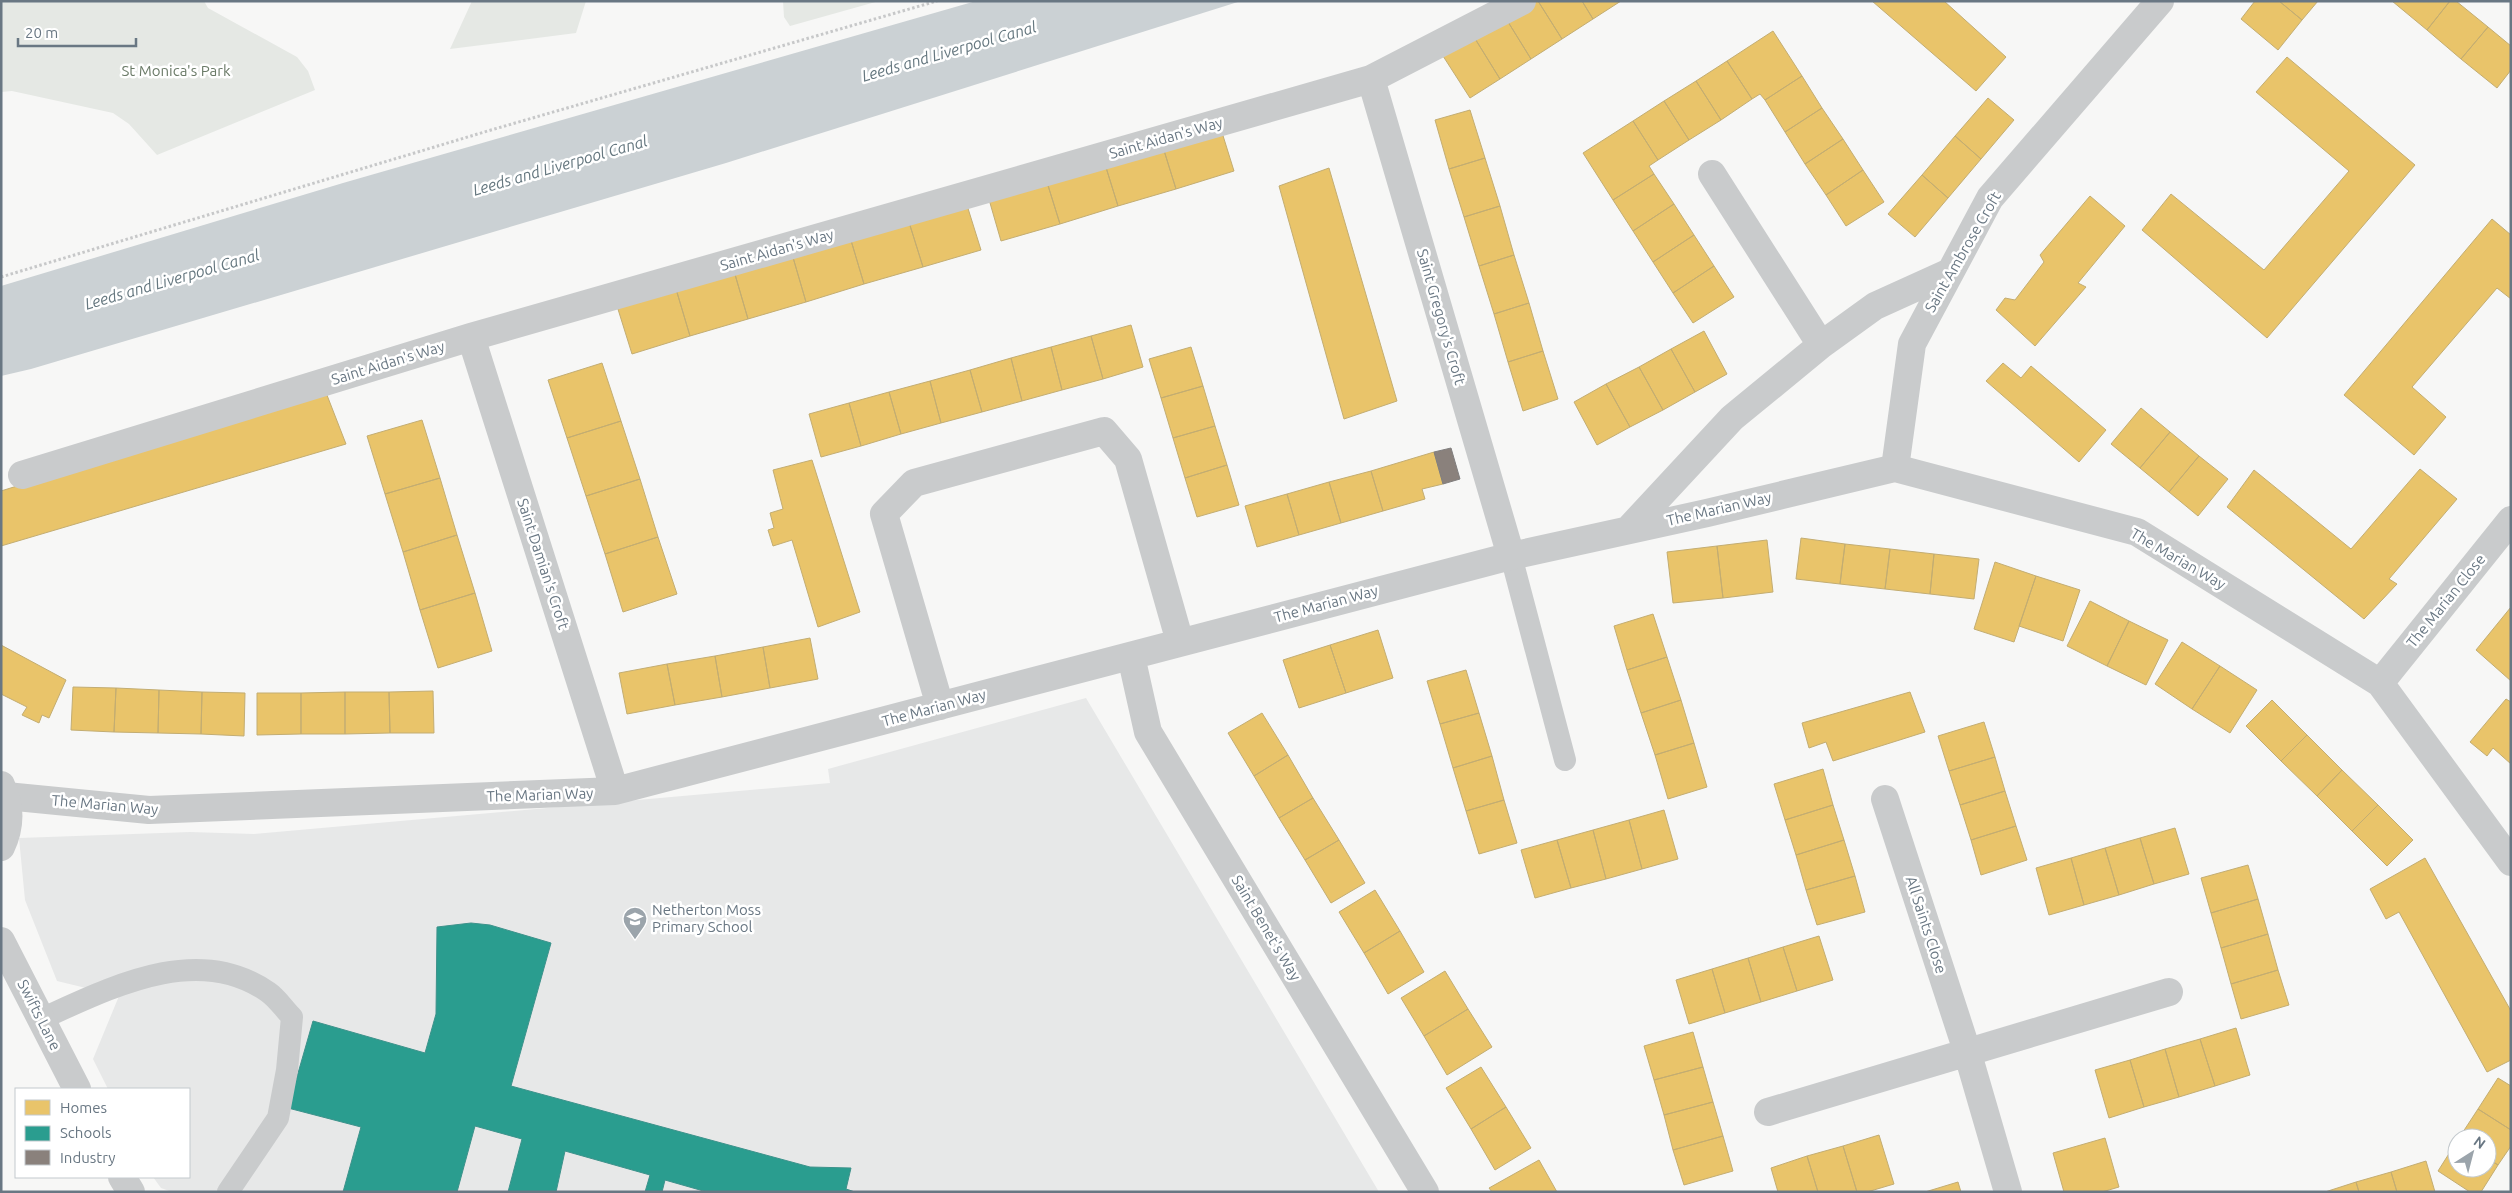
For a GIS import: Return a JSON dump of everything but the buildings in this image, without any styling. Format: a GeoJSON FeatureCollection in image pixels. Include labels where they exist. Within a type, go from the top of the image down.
{"type":"FeatureCollection","features":[{"type":"Feature","properties":{"kind":"street","name":"Saint Aidan's Way"},"geometry":{"type":"LineString","coordinates":[[22,475],[471,337],[1371,79],[1522,1]]}},
{"type":"Feature","properties":{"kind":"street","name":"Saint Ambrose Croft"},"geometry":{"type":"LineString","coordinates":[[1895,468],[1912,344],[1990,198],[2160,1]]}},
{"type":"Feature","properties":{"kind":"street","name":"Saint Gregory's Croft"},"geometry":{"type":"LineString","coordinates":[[1371,79],[1511,556]]}},
{"type":"Feature","properties":{"kind":"street"},"geometry":{"type":"LineString","coordinates":[[1712,174],[1821,345]]}},
{"type":"Feature","properties":{"kind":"street"},"geometry":{"type":"LineString","coordinates":[[1628,530],[1732,418],[1821,345],[1876,306],[1950,272]]}},
{"type":"Feature","properties":{"kind":"street","name":"Saint Damian's Croft"},"geometry":{"type":"LineString","coordinates":[[471,337],[615,792]]}},
{"type":"Feature","properties":{"kind":"street"},"geometry":{"type":"LineString","coordinates":[[940,706],[884,514],[914,483],[1104,431],[1128,459],[1180,642]]}},
{"type":"Feature","properties":{"kind":"street","name":"The Marian Way"},"geometry":{"type":"LineString","coordinates":[[4,790],[149,810],[615,792],[1511,556],[1895,468],[2137,532],[2380,683],[2511,862]]}},
{"type":"Feature","properties":{"kind":"street","name":"The Marian Close"},"geometry":{"type":"LineString","coordinates":[[2380,683],[2511,520]]}},
{"type":"Feature","properties":{"kind":"street","name":"Saint Benet's Way"},"geometry":{"type":"LineString","coordinates":[[1131,656],[1148,732],[1425,1192]]}},
{"type":"Feature","properties":{"kind":"street"},"geometry":{"type":"LineString","coordinates":[[1,847],[7,835],[10,815],[4,790]]}},
{"type":"Feature","properties":{"kind":"street","name":"All Saints Close"},"geometry":{"type":"LineString","coordinates":[[1885,799],[1967,1051],[2008,1192]]}},
{"type":"Feature","properties":{"kind":"street","name":"Swifts Lane"},"geometry":{"type":"LineString","coordinates":[[1,941],[76,1088]]}},
{"type":"Feature","properties":{"kind":"street"},"geometry":{"type":"LineString","coordinates":[[1768,1112],[2169,992]]}},
{"type":"Feature","properties":{"kind":"street"},"geometry":{"type":"LineString","coordinates":[[123,1178],[131,1192]]}},
{"type":"Feature","properties":{"kind":"lane"},"geometry":{"type":"LineString","coordinates":[[1511,556],[1565,760]]}},
{"type":"Feature","properties":{"kind":"lane"},"geometry":{"type":"LineString","coordinates":[[41,1019],[118,984],[181,969],[231,974],[269,992],[292,1017],[287,1070],[278,1118],[228,1192]]}},
{"type":"Feature","properties":{"kind":"path"},"geometry":{"type":"LineString","coordinates":[[1,277],[491,130],[937,1]]}},
{"type":"Feature","properties":{"kind":"shaded area","name":"Netherton Moss Primary School"},"geometry":{"type":"Polygon","coordinates":[[[1086,698],[1379,1192],[172,1192],[161,1188],[154,1178],[190,1178],[190,1088],[108,1088],[93,1059],[119,996],[57,981],[25,900],[19,838],[190,832],[254,834],[830,783],[828,769],[1086,698]]]}},
{"type":"Feature","properties":{"kind":"green space","name":"St Monica's Park"},"geometry":{"type":"Polygon","coordinates":[[[1,1],[204,1],[208,8],[297,57],[308,71],[315,90],[157,155],[129,124],[113,113],[12,91],[1,92],[1,1]]]}},
{"type":"Feature","properties":{"kind":"green space"},"geometry":{"type":"Polygon","coordinates":[[[472,1],[586,1],[576,33],[450,49],[472,1]]]}},
{"type":"Feature","properties":{"kind":"green space"},"geometry":{"type":"Polygon","coordinates":[[[783,1],[879,1],[790,26],[784,17],[783,1]]]}},
{"type":"Feature","properties":{"kind":"water","name":"Leeds and Liverpool Canal"},"geometry":{"type":"Polygon","coordinates":[[[976,1],[1241,1],[726,163],[31,369],[1,376],[1,286],[343,183],[976,1]]]}},
{"type":"Feature","properties":{"kind":"place","name":"Netherton Moss Primary School"},"geometry":{"type":"Point","coordinates":[635,940]}}]}
